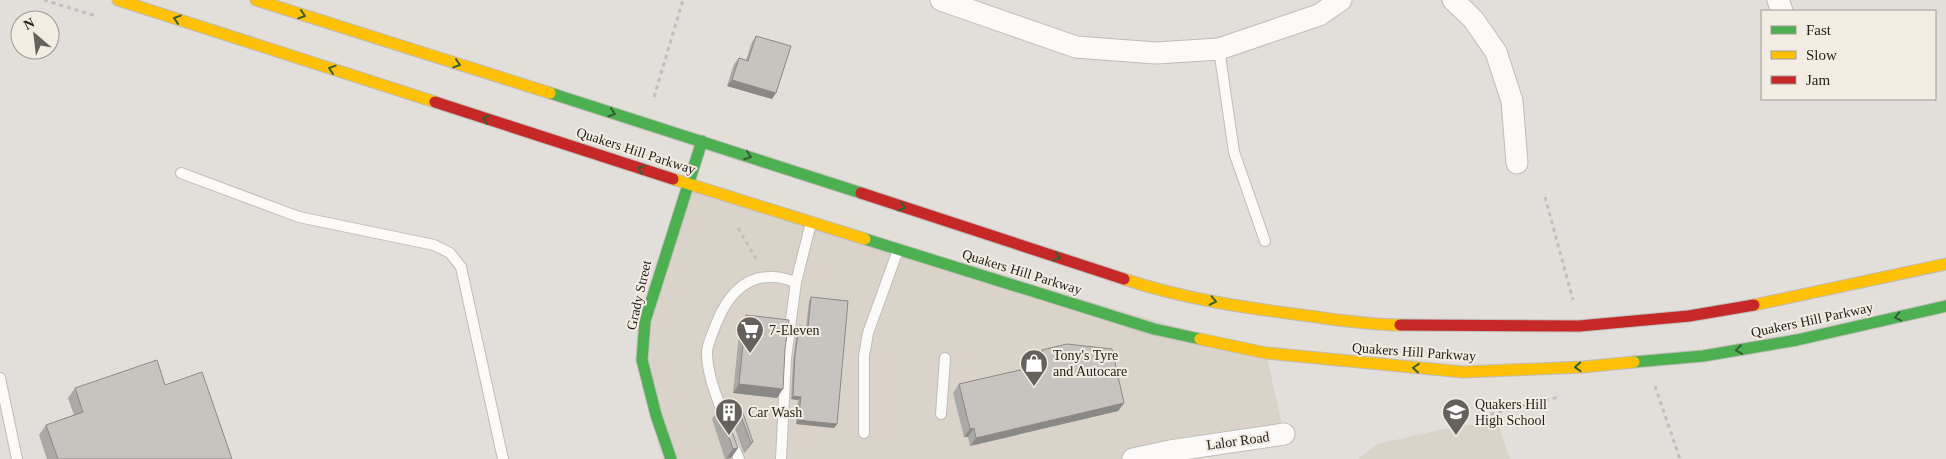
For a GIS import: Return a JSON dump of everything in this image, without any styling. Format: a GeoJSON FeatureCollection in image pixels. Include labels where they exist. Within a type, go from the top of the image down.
{"type":"FeatureCollection","features":[{"type":"Feature","properties":{"kind":"main road","name":"Quakers Hill Parkway"},"geometry":{"type":"LineString","coordinates":[[118,0],[688,184],[1154,329],[1266,353],[1463,372],[1583,367],[1703,356],[1797,340],[1946,306]]}},
{"type":"Feature","properties":{"kind":"main road","name":"Quakers Hill Parkway"},"geometry":{"type":"LineString","coordinates":[[256,0],[702,141],[1145,286],[1252,309],[1377,324],[1579,326],[1689,316],[1758,304],[1946,264]]}},
{"type":"Feature","properties":{"kind":"main road","name":"Grady Street"},"geometry":{"type":"LineString","coordinates":[[671,459],[656,415],[642,360],[646,321],[659,272],[702,141]]}},
{"type":"Feature","properties":{"kind":"street"},"geometry":{"type":"LineString","coordinates":[[941,0],[1076,47],[1156,53],[1219,49],[1319,15],[1341,0]]}},
{"type":"Feature","properties":{"kind":"street"},"geometry":{"type":"LineString","coordinates":[[1453,0],[1473,19],[1496,52],[1512,101],[1517,163]]}},
{"type":"Feature","properties":{"kind":"street","name":"Lalor Road"},"geometry":{"type":"LineString","coordinates":[[1133,459],[1170,451],[1284,434]]}},
{"type":"Feature","properties":{"kind":"lane"},"geometry":{"type":"LineString","coordinates":[[1219,49],[1234,152],[1265,241]]}},
{"type":"Feature","properties":{"kind":"lane"},"geometry":{"type":"LineString","coordinates":[[182,173],[299,217],[434,245],[450,253],[461,267],[503,459]]}},
{"type":"Feature","properties":{"kind":"lane"},"geometry":{"type":"LineString","coordinates":[[781,459],[786,358],[796,282],[811,222]]}},
{"type":"Feature","properties":{"kind":"lane"},"geometry":{"type":"LineString","coordinates":[[864,433],[864,356],[868,333],[899,249]]}},
{"type":"Feature","properties":{"kind":"lane"},"geometry":{"type":"LineString","coordinates":[[739,459],[733,447],[715,390],[707,352],[719,317],[732,295],[745,284],[760,277],[774,277],[796,282]]}},
{"type":"Feature","properties":{"kind":"lane"},"geometry":{"type":"LineString","coordinates":[[941,414],[946,358]]}},
{"type":"Feature","properties":{"kind":"lane"},"geometry":{"type":"LineString","coordinates":[[0,378],[17,459]]}},
{"type":"Feature","properties":{"kind":"path"},"geometry":{"type":"LineString","coordinates":[[652,101],[683,0]]}},
{"type":"Feature","properties":{"kind":"path"},"geometry":{"type":"LineString","coordinates":[[1545,197],[1573,301]]}},
{"type":"Feature","properties":{"kind":"path"},"geometry":{"type":"LineString","coordinates":[[738,227],[767,277]]}},
{"type":"Feature","properties":{"kind":"path"},"geometry":{"type":"LineString","coordinates":[[1655,386],[1680,459]]}},
{"type":"Feature","properties":{"kind":"shaded area"},"geometry":{"type":"Polygon","coordinates":[[[688,184],[1266,353],[1284,434],[1133,459],[671,459],[642,360],[688,184]]]}},
{"type":"Feature","properties":{"kind":"shaded area","name":"Quakers Hill High School"},"geometry":{"type":"Polygon","coordinates":[[[1497,421],[1510,459],[1358,459],[1377,444],[1444,429],[1497,421]]]}},
{"type":"Feature","properties":{"kind":"building"},"geometry":{"type":"Polygon","coordinates":[[[756,36],[791,46],[776,93],[732,80],[739,58],[748,61],[756,36]]]}},
{"type":"Feature","properties":{"kind":"building"},"geometry":{"type":"Polygon","coordinates":[[[811,297],[848,301],[837,424],[798,420],[801,397],[793,396],[795,355],[799,326],[808,327],[811,297]]]}},
{"type":"Feature","properties":{"kind":"building","name":"7-Eleven"},"geometry":{"type":"Polygon","coordinates":[[[746,315],[789,320],[783,389],[739,384],[746,315]]]}},
{"type":"Feature","properties":{"kind":"building"},"geometry":{"type":"Polygon","coordinates":[[[1067,344],[1112,349],[1124,403],[976,438],[974,428],[970,429],[959,384],[1046,364],[1042,350],[1067,344]]]}},
{"type":"Feature","properties":{"kind":"building"},"geometry":{"type":"Polygon","coordinates":[[[157,360],[165,385],[202,372],[232,459],[58,459],[46,425],[83,412],[75,388],[157,360]]]}},
{"type":"Feature","properties":{"kind":"building"},"geometry":{"type":"Polygon","coordinates":[[[739,402],[753,442],[751,443],[736,403],[739,402]]]}},
{"type":"Feature","properties":{"kind":"building"},"geometry":{"type":"Polygon","coordinates":[[[723,408],[738,448],[733,449],[719,409],[723,408]]]}},
{"type":"Feature","properties":{"kind":"traffic: fast"},"geometry":{"type":"LineString","coordinates":[[550,93],[861,193]]}},
{"type":"Feature","properties":{"kind":"traffic: fast"},"geometry":{"type":"LineString","coordinates":[[671,459],[656,415],[642,360],[645,321],[702,141]]}},
{"type":"Feature","properties":{"kind":"traffic: fast"},"geometry":{"type":"LineString","coordinates":[[865,239],[1154,329],[1200,339]]}},
{"type":"Feature","properties":{"kind":"traffic: fast"},"geometry":{"type":"LineString","coordinates":[[1634,362],[1703,356],[1797,340],[1946,306]]}},
{"type":"Feature","properties":{"kind":"traffic: slow"},"geometry":{"type":"LineString","coordinates":[[118,0],[435,102]]}},
{"type":"Feature","properties":{"kind":"traffic: slow"},"geometry":{"type":"LineString","coordinates":[[256,0],[550,93]]}},
{"type":"Feature","properties":{"kind":"traffic: slow"},"geometry":{"type":"LineString","coordinates":[[673,179],[865,239]]}},
{"type":"Feature","properties":{"kind":"traffic: slow"},"geometry":{"type":"LineString","coordinates":[[1754,305],[1946,264]]}},
{"type":"Feature","properties":{"kind":"traffic: slow"},"geometry":{"type":"LineString","coordinates":[[1124,279],[1169,292],[1239,306],[1354,322],[1400,325]]}},
{"type":"Feature","properties":{"kind":"traffic: slow"},"geometry":{"type":"LineString","coordinates":[[1200,339],[1266,353],[1463,372],[1583,367],[1634,362]]}},
{"type":"Feature","properties":{"kind":"traffic: jam"},"geometry":{"type":"LineString","coordinates":[[435,102],[673,179]]}},
{"type":"Feature","properties":{"kind":"traffic: jam"},"geometry":{"type":"LineString","coordinates":[[861,193],[1124,279]]}},
{"type":"Feature","properties":{"kind":"traffic: jam"},"geometry":{"type":"LineString","coordinates":[[1400,325],[1579,326],[1689,316],[1754,305]]}},
{"type":"Feature","properties":{"kind":"place","name":"7-Eleven"},"geometry":{"type":"Point","coordinates":[750,354]}},
{"type":"Feature","properties":{"kind":"place","name":"Tony's Tyre and Autocare"},"geometry":{"type":"Point","coordinates":[1034,387]}},
{"type":"Feature","properties":{"kind":"place","name":"Car Wash"},"geometry":{"type":"Point","coordinates":[729,436]}},
{"type":"Feature","properties":{"kind":"place","name":"Quakers Hill High School"},"geometry":{"type":"Point","coordinates":[1456,436]}}]}
